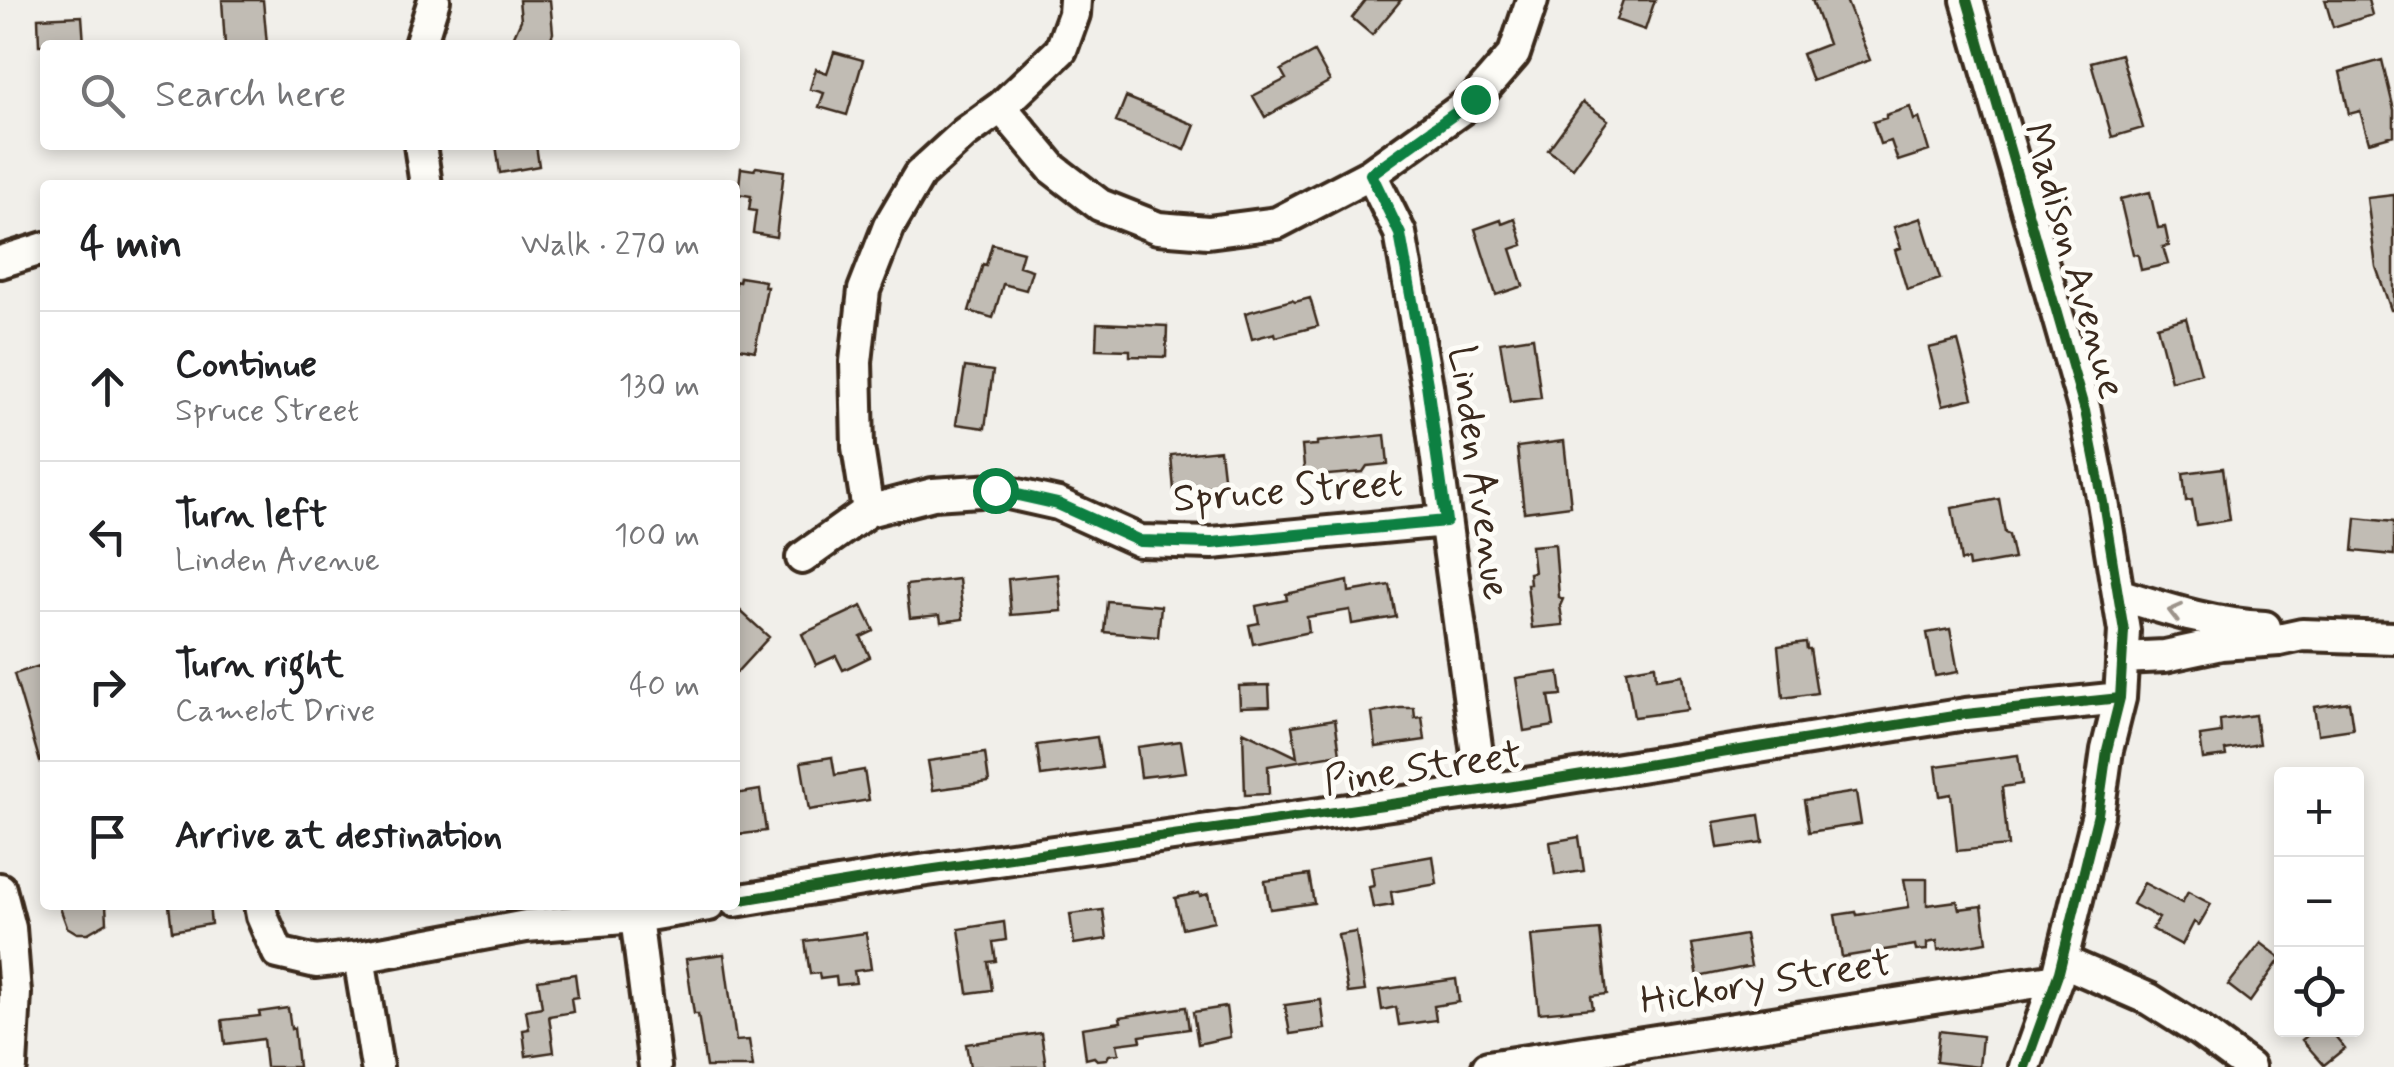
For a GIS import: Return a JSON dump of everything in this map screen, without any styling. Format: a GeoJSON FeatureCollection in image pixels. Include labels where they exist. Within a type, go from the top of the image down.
{"type":"FeatureCollection","features":[{"type":"Feature","properties":{"kind":"street"},"geometry":{"type":"LineString","coordinates":[[422,40],[434,0]]}},
{"type":"Feature","properties":{"kind":"street"},"geometry":{"type":"LineString","coordinates":[[868,510],[858,447],[857,379],[864,290],[888,226],[920,175],[965,133],[1001,107],[1060,50],[1074,14],[1075,0]]}},
{"type":"Feature","properties":{"kind":"street"},"geometry":{"type":"LineString","coordinates":[[1001,107],[1053,169],[1100,205],[1158,228],[1208,232],[1277,223],[1371,174],[1475,99],[1514,54],[1532,0]]}},
{"type":"Feature","properties":{"kind":"street","name":"Madison Avenue"},"geometry":{"type":"LineString","coordinates":[[1967,0],[2085,411],[2124,631],[2120,698],[2107,750],[2098,814],[2060,970],[2024,1067]]}},
{"type":"Feature","properties":{"kind":"street"},"geometry":{"type":"LineString","coordinates":[[421,150],[425,180]]}},
{"type":"Feature","properties":{"kind":"street","name":"Linden Avenue"},"geometry":{"type":"LineString","coordinates":[[1371,174],[1400,234],[1427,384],[1482,791]]}},
{"type":"Feature","properties":{"kind":"street"},"geometry":{"type":"LineString","coordinates":[[0,262],[40,250]]}},
{"type":"Feature","properties":{"kind":"street","name":"Spruce Street"},"geometry":{"type":"LineString","coordinates":[[802,558],[868,510],[933,494],[995,490],[1058,504],[1140,541],[1212,543],[1446,521]]}},
{"type":"Feature","properties":{"kind":"street"},"geometry":{"type":"LineString","coordinates":[[2118,594],[2188,615],[2248,626],[2276,627],[2302,634],[2394,638]]}},
{"type":"Feature","properties":{"kind":"street"},"geometry":{"type":"LineString","coordinates":[[2122,658],[2166,656],[2221,644],[2279,640],[2302,634]]}},
{"type":"Feature","properties":{"kind":"street","name":"Pine Street"},"geometry":{"type":"LineString","coordinates":[[740,900],[1482,791],[1966,714],[2120,698]]}},
{"type":"Feature","properties":{"kind":"street"},"geometry":{"type":"LineString","coordinates":[[0,889],[10,928],[15,993],[11,1067]]}},
{"type":"Feature","properties":{"kind":"street"},"geometry":{"type":"LineString","coordinates":[[261,910],[278,953],[316,962],[359,956],[525,916],[636,917],[679,910]]}},
{"type":"Feature","properties":{"kind":"street"},"geometry":{"type":"LineString","coordinates":[[636,917],[655,1067]]}},
{"type":"Feature","properties":{"kind":"street"},"geometry":{"type":"LineString","coordinates":[[359,956],[376,1067]]}},
{"type":"Feature","properties":{"kind":"street"},"geometry":{"type":"LineString","coordinates":[[2060,970],[2148,999],[2200,1030],[2249,1067]]}},
{"type":"Feature","properties":{"kind":"street","name":"Hickory Street"},"geometry":{"type":"LineString","coordinates":[[1488,1067],[2060,970]]}},
{"type":"Feature","properties":{"kind":"building"},"geometry":{"type":"Polygon","coordinates":[[[222,0],[263,0],[267,40],[225,40],[222,0]]]}},
{"type":"Feature","properties":{"kind":"building"},"geometry":{"type":"Polygon","coordinates":[[[519,0],[550,0],[550,40],[512,40],[521,20],[519,0]]]}},
{"type":"Feature","properties":{"kind":"building"},"geometry":{"type":"Polygon","coordinates":[[[1366,0],[1401,0],[1372,35],[1352,18],[1366,0]]]}},
{"type":"Feature","properties":{"kind":"building"},"geometry":{"type":"Polygon","coordinates":[[[1623,0],[1655,0],[1645,30],[1616,20],[1623,0]]]}},
{"type":"Feature","properties":{"kind":"building"},"geometry":{"type":"Polygon","coordinates":[[[1812,0],[1846,0],[1870,60],[1812,81],[1802,54],[1828,44],[1812,0]]]}},
{"type":"Feature","properties":{"kind":"building"},"geometry":{"type":"Polygon","coordinates":[[[2325,0],[2368,0],[2372,15],[2333,27],[2325,0]]]}},
{"type":"Feature","properties":{"kind":"building"},"geometry":{"type":"Polygon","coordinates":[[[82,16],[84,40],[40,40],[39,45],[38,18],[82,16]]]}},
{"type":"Feature","properties":{"kind":"building"},"geometry":{"type":"Polygon","coordinates":[[[834,52],[863,60],[847,115],[819,107],[824,93],[810,89],[816,69],[827,73],[834,52]]]}},
{"type":"Feature","properties":{"kind":"building"},"geometry":{"type":"Polygon","coordinates":[[[1314,52],[1330,81],[1265,117],[1253,96],[1286,79],[1281,70],[1314,52]]]}},
{"type":"Feature","properties":{"kind":"building"},"geometry":{"type":"Polygon","coordinates":[[[2121,54],[2143,128],[2112,137],[2091,62],[2121,54]]]}},
{"type":"Feature","properties":{"kind":"building"},"geometry":{"type":"Polygon","coordinates":[[[2382,60],[2394,110],[2394,135],[2369,142],[2360,111],[2349,114],[2340,72],[2382,60]]]}},
{"type":"Feature","properties":{"kind":"building"},"geometry":{"type":"Polygon","coordinates":[[[1126,97],[1195,125],[1185,150],[1116,122],[1126,97]]]}},
{"type":"Feature","properties":{"kind":"building"},"geometry":{"type":"Polygon","coordinates":[[[1583,102],[1608,120],[1573,168],[1548,150],[1583,102]]]}},
{"type":"Feature","properties":{"kind":"building"},"geometry":{"type":"Polygon","coordinates":[[[1910,107],[1914,120],[1919,118],[1929,151],[1898,161],[1891,141],[1880,144],[1873,122],[1910,107]]]}},
{"type":"Feature","properties":{"kind":"building"},"geometry":{"type":"Polygon","coordinates":[[[497,150],[537,150],[539,166],[500,173],[497,150]]]}},
{"type":"Feature","properties":{"kind":"building"},"geometry":{"type":"Polygon","coordinates":[[[756,167],[784,171],[776,237],[753,233],[756,211],[749,210],[751,196],[740,194],[741,168],[756,167]]]}},
{"type":"Feature","properties":{"kind":"building"},"geometry":{"type":"Polygon","coordinates":[[[2150,192],[2158,228],[2165,227],[2169,246],[2163,247],[2168,264],[2141,270],[2138,255],[2133,254],[2120,199],[2150,192]]]}},
{"type":"Feature","properties":{"kind":"building"},"geometry":{"type":"Polygon","coordinates":[[[2394,195],[2391,310],[2376,267],[2367,198],[2394,195]]]}},
{"type":"Feature","properties":{"kind":"building"},"geometry":{"type":"Polygon","coordinates":[[[1921,218],[1940,279],[1907,290],[1895,250],[1901,248],[1894,227],[1921,218]]]}},
{"type":"Feature","properties":{"kind":"building"},"geometry":{"type":"Polygon","coordinates":[[[1515,219],[1523,245],[1511,249],[1523,286],[1496,295],[1475,229],[1515,219]]]}},
{"type":"Feature","properties":{"kind":"building"},"geometry":{"type":"Polygon","coordinates":[[[992,244],[1023,252],[1019,266],[1032,270],[1026,290],[1003,284],[993,318],[969,311],[992,244]]]}},
{"type":"Feature","properties":{"kind":"building"},"geometry":{"type":"Polygon","coordinates":[[[740,277],[765,281],[767,287],[755,351],[740,348],[740,277]]]}},
{"type":"Feature","properties":{"kind":"building"},"geometry":{"type":"Polygon","coordinates":[[[1310,298],[1318,326],[1252,339],[1245,313],[1310,298]]]}},
{"type":"Feature","properties":{"kind":"building"},"geometry":{"type":"Polygon","coordinates":[[[2186,318],[2201,373],[2171,381],[2157,326],[2186,318]]]}},
{"type":"Feature","properties":{"kind":"building"},"geometry":{"type":"Polygon","coordinates":[[[1097,323],[1167,326],[1166,357],[1130,356],[1130,350],[1096,349],[1097,323]]]}},
{"type":"Feature","properties":{"kind":"building"},"geometry":{"type":"Polygon","coordinates":[[[1533,337],[1541,398],[1510,402],[1500,342],[1533,337]]]}},
{"type":"Feature","properties":{"kind":"building"},"geometry":{"type":"Polygon","coordinates":[[[1958,341],[1973,398],[1943,405],[1929,348],[1958,341]]]}},
{"type":"Feature","properties":{"kind":"building"},"geometry":{"type":"Polygon","coordinates":[[[965,367],[993,371],[985,428],[956,424],[965,367]]]}},
{"type":"Feature","properties":{"kind":"building"},"geometry":{"type":"Polygon","coordinates":[[[1385,435],[1388,464],[1367,466],[1363,472],[1305,477],[1302,446],[1385,435]]]}},
{"type":"Feature","properties":{"kind":"building"},"geometry":{"type":"Polygon","coordinates":[[[1564,441],[1571,506],[1524,512],[1517,447],[1564,441]]]}},
{"type":"Feature","properties":{"kind":"building"},"geometry":{"type":"Polygon","coordinates":[[[1220,450],[1224,485],[1174,490],[1171,455],[1220,450]]]}},
{"type":"Feature","properties":{"kind":"building"},"geometry":{"type":"Polygon","coordinates":[[[2223,468],[2230,520],[2196,525],[2192,500],[2186,501],[2183,473],[2223,468]]]}},
{"type":"Feature","properties":{"kind":"building"},"geometry":{"type":"Polygon","coordinates":[[[1999,499],[2014,559],[1969,567],[1968,560],[1961,561],[1952,508],[1999,499]]]}},
{"type":"Feature","properties":{"kind":"building"},"geometry":{"type":"Polygon","coordinates":[[[2356,518],[2394,522],[2394,555],[2353,551],[2356,518]]]}},
{"type":"Feature","properties":{"kind":"building"},"geometry":{"type":"Polygon","coordinates":[[[1555,544],[1563,625],[1532,628],[1527,584],[1529,573],[1534,572],[1531,546],[1555,544]]]}},
{"type":"Feature","properties":{"kind":"building"},"geometry":{"type":"Polygon","coordinates":[[[1058,574],[1062,611],[1011,615],[1008,579],[1058,574]]]}},
{"type":"Feature","properties":{"kind":"building"},"geometry":{"type":"Polygon","coordinates":[[[959,579],[963,619],[941,622],[940,615],[910,618],[906,585],[959,579]]]}},
{"type":"Feature","properties":{"kind":"building"},"geometry":{"type":"Polygon","coordinates":[[[1348,581],[1349,592],[1390,585],[1396,617],[1352,624],[1350,610],[1307,617],[1309,632],[1253,644],[1249,625],[1259,623],[1256,606],[1287,600],[1286,594],[1348,581]]]}},
{"type":"Feature","properties":{"kind":"building"},"geometry":{"type":"Polygon","coordinates":[[[1107,601],[1161,606],[1158,637],[1104,632],[1107,601]]]}},
{"type":"Feature","properties":{"kind":"building"},"geometry":{"type":"Polygon","coordinates":[[[862,606],[874,631],[861,637],[870,657],[843,670],[836,656],[816,665],[802,634],[862,606]]]}},
{"type":"Feature","properties":{"kind":"building"},"geometry":{"type":"Polygon","coordinates":[[[740,611],[769,637],[740,669],[740,611]]]}},
{"type":"Feature","properties":{"kind":"building"},"geometry":{"type":"Polygon","coordinates":[[[1950,629],[1958,672],[1935,676],[1927,633],[1950,629]]]}},
{"type":"Feature","properties":{"kind":"building"},"geometry":{"type":"Polygon","coordinates":[[[1806,642],[1817,693],[1783,698],[1778,646],[1806,642]]]}},
{"type":"Feature","properties":{"kind":"building"},"geometry":{"type":"Polygon","coordinates":[[[1655,665],[1656,679],[1682,675],[1687,710],[1634,717],[1626,670],[1655,665]]]}},
{"type":"Feature","properties":{"kind":"building"},"geometry":{"type":"Polygon","coordinates":[[[39,666],[40,669],[40,762],[14,674],[39,666]]]}},
{"type":"Feature","properties":{"kind":"building"},"geometry":{"type":"Polygon","coordinates":[[[1559,672],[1562,695],[1549,696],[1554,726],[1524,731],[1516,678],[1559,672]]]}},
{"type":"Feature","properties":{"kind":"building"},"geometry":{"type":"Polygon","coordinates":[[[1269,685],[1270,706],[1240,707],[1239,686],[1269,685]]]}},
{"type":"Feature","properties":{"kind":"building"},"geometry":{"type":"Polygon","coordinates":[[[2349,702],[2353,729],[2318,734],[2314,707],[2349,702]]]}},
{"type":"Feature","properties":{"kind":"building"},"geometry":{"type":"Polygon","coordinates":[[[1414,708],[1415,718],[1422,717],[1425,740],[1376,747],[1372,713],[1414,708]]]}},
{"type":"Feature","properties":{"kind":"building"},"geometry":{"type":"Polygon","coordinates":[[[2255,715],[2259,744],[2225,750],[2226,756],[2203,759],[2200,736],[2221,733],[2220,720],[2255,715]]]}},
{"type":"Feature","properties":{"kind":"building"},"geometry":{"type":"Polygon","coordinates":[[[1335,719],[1340,754],[1268,766],[1269,794],[1245,795],[1243,731],[1297,757],[1292,726],[1335,719]]]}},
{"type":"Feature","properties":{"kind":"building"},"geometry":{"type":"Polygon","coordinates":[[[1097,737],[1102,768],[1041,776],[1037,745],[1097,737]]]}},
{"type":"Feature","properties":{"kind":"building"},"geometry":{"type":"Polygon","coordinates":[[[1181,741],[1186,772],[1141,777],[1137,747],[1181,741]]]}},
{"type":"Feature","properties":{"kind":"building"},"geometry":{"type":"Polygon","coordinates":[[[985,753],[989,782],[933,790],[928,761],[985,753]]]}},
{"type":"Feature","properties":{"kind":"building"},"geometry":{"type":"Polygon","coordinates":[[[2018,755],[2022,784],[2002,787],[2008,846],[1957,851],[1951,794],[1940,796],[1936,766],[2018,755]]]}},
{"type":"Feature","properties":{"kind":"building"},"geometry":{"type":"Polygon","coordinates":[[[832,757],[835,775],[864,770],[869,800],[809,810],[801,762],[832,757]]]}},
{"type":"Feature","properties":{"kind":"building"},"geometry":{"type":"Polygon","coordinates":[[[760,790],[766,831],[740,834],[740,793],[760,790]]]}},
{"type":"Feature","properties":{"kind":"building"},"geometry":{"type":"Polygon","coordinates":[[[1856,792],[1861,824],[1809,832],[1804,800],[1856,792]]]}},
{"type":"Feature","properties":{"kind":"building"},"geometry":{"type":"Polygon","coordinates":[[[1759,815],[1763,842],[1718,848],[1714,822],[1759,815]]]}},
{"type":"Feature","properties":{"kind":"building"},"geometry":{"type":"Polygon","coordinates":[[[1579,837],[1584,871],[1555,875],[1550,842],[1579,837]]]}},
{"type":"Feature","properties":{"kind":"building"},"geometry":{"type":"Polygon","coordinates":[[[1433,856],[1437,884],[1391,892],[1393,905],[1373,908],[1371,867],[1433,856]]]}},
{"type":"Feature","properties":{"kind":"building"},"geometry":{"type":"Polygon","coordinates":[[[1309,875],[1314,903],[1270,909],[1265,881],[1309,875]]]}},
{"type":"Feature","properties":{"kind":"building"},"geometry":{"type":"Polygon","coordinates":[[[1904,879],[1927,879],[1927,905],[1957,901],[1959,909],[1982,906],[1987,942],[1938,950],[1937,941],[1927,943],[1927,950],[1916,951],[1915,945],[1842,957],[1835,915],[1909,907],[1904,879]]]}},
{"type":"Feature","properties":{"kind":"building"},"geometry":{"type":"Polygon","coordinates":[[[2144,883],[2182,903],[2188,892],[2211,904],[2199,925],[2194,922],[2182,945],[2152,929],[2159,918],[2133,904],[2144,883]]]}},
{"type":"Feature","properties":{"kind":"building"},"geometry":{"type":"Polygon","coordinates":[[[1208,894],[1214,921],[1182,928],[1175,898],[1208,894]]]}},
{"type":"Feature","properties":{"kind":"building"},"geometry":{"type":"Polygon","coordinates":[[[61,910],[106,910],[107,922],[88,933],[77,933],[67,927],[61,910]]]}},
{"type":"Feature","properties":{"kind":"building"},"geometry":{"type":"Polygon","coordinates":[[[170,910],[210,910],[211,924],[172,931],[170,910]]]}},
{"type":"Feature","properties":{"kind":"building"},"geometry":{"type":"Polygon","coordinates":[[[1103,910],[1107,939],[1074,944],[1070,914],[1103,910]]]}},
{"type":"Feature","properties":{"kind":"building"},"geometry":{"type":"Polygon","coordinates":[[[1004,922],[1006,940],[993,942],[996,961],[988,962],[992,990],[968,993],[959,929],[1004,922]]]}},
{"type":"Feature","properties":{"kind":"building"},"geometry":{"type":"Polygon","coordinates":[[[1600,930],[1607,994],[1591,996],[1593,1008],[1539,1013],[1531,936],[1600,930]]]}},
{"type":"Feature","properties":{"kind":"building"},"geometry":{"type":"Polygon","coordinates":[[[1356,932],[1365,991],[1348,993],[1338,935],[1356,932]]]}},
{"type":"Feature","properties":{"kind":"building"},"geometry":{"type":"Polygon","coordinates":[[[866,933],[871,969],[854,971],[856,983],[837,985],[836,977],[820,979],[819,973],[810,974],[805,941],[866,933]]]}},
{"type":"Feature","properties":{"kind":"building"},"geometry":{"type":"Polygon","coordinates":[[[1745,935],[1751,966],[1698,977],[1692,944],[1745,935]]]}},
{"type":"Feature","properties":{"kind":"building"},"geometry":{"type":"Polygon","coordinates":[[[2261,943],[2274,953],[2274,968],[2250,1002],[2228,985],[2261,943]]]}},
{"type":"Feature","properties":{"kind":"building"},"geometry":{"type":"Polygon","coordinates":[[[724,954],[736,1041],[749,1040],[753,1067],[706,1067],[686,959],[724,954]]]}},
{"type":"Feature","properties":{"kind":"building"},"geometry":{"type":"Polygon","coordinates":[[[575,974],[578,997],[571,998],[573,1012],[549,1016],[554,1052],[526,1056],[526,1010],[542,1007],[538,980],[575,974]]]}},
{"type":"Feature","properties":{"kind":"building"},"geometry":{"type":"Polygon","coordinates":[[[1456,979],[1459,1002],[1434,1006],[1436,1020],[1399,1025],[1396,1007],[1382,1010],[1379,990],[1456,979]]]}},
{"type":"Feature","properties":{"kind":"building"},"geometry":{"type":"Polygon","coordinates":[[[1321,1000],[1325,1029],[1290,1034],[1285,1005],[1321,1000]]]}},
{"type":"Feature","properties":{"kind":"building"},"geometry":{"type":"Polygon","coordinates":[[[1186,1007],[1189,1029],[1140,1036],[1141,1041],[1117,1044],[1119,1053],[1107,1059],[1086,1059],[1082,1028],[1121,1022],[1120,1017],[1186,1007]]]}},
{"type":"Feature","properties":{"kind":"building"},"geometry":{"type":"Polygon","coordinates":[[[1226,1007],[1230,1037],[1198,1044],[1193,1012],[1226,1007]]]}},
{"type":"Feature","properties":{"kind":"building"},"geometry":{"type":"Polygon","coordinates":[[[288,1008],[298,1067],[266,1067],[263,1039],[225,1044],[222,1020],[288,1008]]]}},
{"type":"Feature","properties":{"kind":"building"},"geometry":{"type":"Polygon","coordinates":[[[1939,1031],[1982,1036],[1979,1067],[1936,1062],[1939,1031]]]}},
{"type":"Feature","properties":{"kind":"building"},"geometry":{"type":"Polygon","coordinates":[[[1041,1033],[1046,1067],[970,1067],[966,1044],[1041,1033]]]}},
{"type":"Feature","properties":{"kind":"building"},"geometry":{"type":"Polygon","coordinates":[[[2336,1037],[2345,1048],[2324,1065],[2302,1040],[2336,1037]]]}},
{"type":"Feature","properties":{"kind":"cycle path"},"geometry":{"type":"LineString","coordinates":[[1967,0],[2085,411],[2124,631],[2120,698],[2107,750],[2098,814],[2059,972],[2025,1067]]}},
{"type":"Feature","properties":{"kind":"cycle path"},"geometry":{"type":"LineString","coordinates":[[740,900],[1482,791],[1966,714],[2120,698]]}},
{"type":"Feature","properties":{"kind":"route"},"geometry":{"type":"LineString","coordinates":[[995,490],[1058,504],[1140,541],[1212,543],[1446,521],[1400,234],[1371,174],[1475,99]]}}]}
